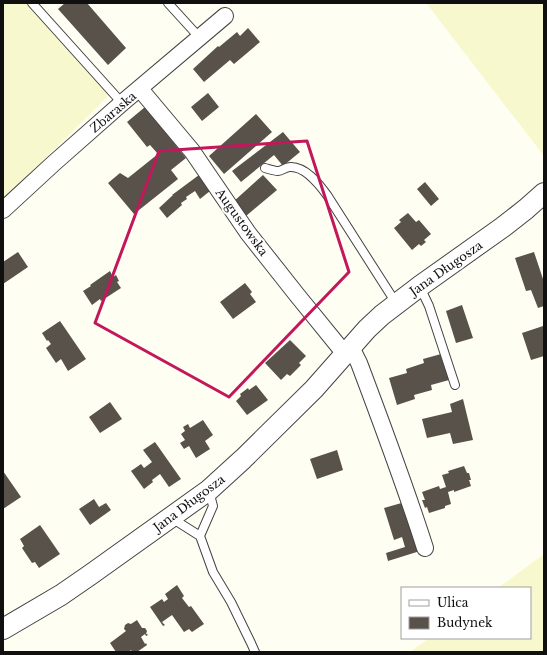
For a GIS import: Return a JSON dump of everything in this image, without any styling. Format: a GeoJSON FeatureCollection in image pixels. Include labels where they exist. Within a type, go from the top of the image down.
{"type":"FeatureCollection","features":[{"type":"Feature","properties":{"kind":"street","name":"Zbaraska"},"geometry":{"type":"LineString","coordinates":[[3,210],[122,103],[199,37],[226,16]]}},
{"type":"Feature","properties":{"kind":"street","name":"Augustowska"},"geometry":{"type":"LineString","coordinates":[[140,89],[192,151],[248,233],[297,295],[348,350]]}},
{"type":"Feature","properties":{"kind":"street","name":"Jana Długosza"},"geometry":{"type":"LineString","coordinates":[[3,629],[67,591],[209,490],[244,459],[314,389],[367,329],[396,303],[526,210],[544,193]]}},
{"type":"Feature","properties":{"kind":"street"},"geometry":{"type":"LineString","coordinates":[[348,350],[359,363],[411,503],[425,548]]}},
{"type":"Feature","properties":{"kind":"lane"},"geometry":{"type":"LineString","coordinates":[[32,3],[122,103]]}},
{"type":"Feature","properties":{"kind":"lane"},"geometry":{"type":"LineString","coordinates":[[168,3],[199,37]]}},
{"type":"Feature","properties":{"kind":"lane"},"geometry":{"type":"LineString","coordinates":[[265,168],[279,171],[292,167],[302,170],[317,182],[327,195],[396,303]]}},
{"type":"Feature","properties":{"kind":"lane"},"geometry":{"type":"LineString","coordinates":[[420,286],[430,306],[454,385]]}},
{"type":"Feature","properties":{"kind":"lane"},"geometry":{"type":"LineString","coordinates":[[200,536],[213,506],[209,490]]}},
{"type":"Feature","properties":{"kind":"lane"},"geometry":{"type":"LineString","coordinates":[[170,517],[200,536],[213,572],[231,602],[254,652]]}},
{"type":"Feature","properties":{"kind":"highlighted area"},"geometry":{"type":"Polygon","coordinates":[[[307,141],[349,272],[229,397],[95,323],[159,151],[307,141]]]}},
{"type":"Feature","properties":{"kind":"green space"},"geometry":{"type":"Polygon","coordinates":[[[3,3],[26,3],[109,95],[3,200],[3,3]]]}},
{"type":"Feature","properties":{"kind":"green space"},"geometry":{"type":"Polygon","coordinates":[[[426,3],[544,3],[544,156],[426,3]]]}},
{"type":"Feature","properties":{"kind":"green space"},"geometry":{"type":"Polygon","coordinates":[[[544,554],[544,652],[410,652],[428,639],[531,639],[531,587],[499,587],[544,554]]]}},
{"type":"Feature","properties":{"kind":"building"},"geometry":{"type":"Polygon","coordinates":[[[65,3],[87,3],[126,48],[108,65],[58,9],[65,3]]]}},
{"type":"Feature","properties":{"kind":"building"},"geometry":{"type":"Polygon","coordinates":[[[248,28],[260,42],[234,64],[230,60],[204,82],[193,69],[218,46],[219,47],[237,32],[240,36],[248,28]]]}},
{"type":"Feature","properties":{"kind":"building"},"geometry":{"type":"Polygon","coordinates":[[[208,93],[219,107],[202,121],[191,107],[208,93]]]}},
{"type":"Feature","properties":{"kind":"building"},"geometry":{"type":"Polygon","coordinates":[[[145,107],[186,158],[171,170],[178,179],[134,214],[108,183],[120,173],[128,178],[158,154],[150,145],[147,147],[127,122],[145,107]]]}},
{"type":"Feature","properties":{"kind":"building"},"geometry":{"type":"Polygon","coordinates":[[[256,114],[272,132],[224,174],[209,156],[256,114]]]}},
{"type":"Feature","properties":{"kind":"building"},"geometry":{"type":"Polygon","coordinates":[[[283,132],[300,152],[283,166],[274,155],[241,182],[232,171],[283,132]]]}},
{"type":"Feature","properties":{"kind":"building"},"geometry":{"type":"Polygon","coordinates":[[[199,175],[210,191],[200,199],[195,191],[186,197],[187,199],[181,203],[182,205],[167,218],[159,208],[172,195],[199,175]]]}},
{"type":"Feature","properties":{"kind":"building"},"geometry":{"type":"Polygon","coordinates":[[[263,175],[277,190],[246,216],[233,202],[263,175]]]}},
{"type":"Feature","properties":{"kind":"building"},"geometry":{"type":"Polygon","coordinates":[[[425,182],[439,199],[431,206],[417,189],[425,182]]]}},
{"type":"Feature","properties":{"kind":"building"},"geometry":{"type":"Polygon","coordinates":[[[408,213],[416,222],[419,220],[431,234],[424,240],[426,242],[421,246],[419,244],[412,250],[394,228],[401,222],[399,220],[408,213]]]}},
{"type":"Feature","properties":{"kind":"building"},"geometry":{"type":"Polygon","coordinates":[[[18,252],[28,267],[3,284],[3,262],[18,252]]]}},
{"type":"Feature","properties":{"kind":"building"},"geometry":{"type":"Polygon","coordinates":[[[534,252],[544,282],[544,306],[538,308],[531,290],[526,291],[515,258],[534,252]]]}},
{"type":"Feature","properties":{"kind":"building"},"geometry":{"type":"Polygon","coordinates":[[[110,271],[113,277],[116,275],[119,281],[117,282],[121,288],[92,305],[83,291],[110,271]]]}},
{"type":"Feature","properties":{"kind":"building"},"geometry":{"type":"Polygon","coordinates":[[[245,283],[252,292],[250,294],[256,302],[233,319],[220,302],[245,283]]]}},
{"type":"Feature","properties":{"kind":"building"},"geometry":{"type":"Polygon","coordinates":[[[462,305],[473,338],[456,343],[446,311],[462,305]]]}},
{"type":"Feature","properties":{"kind":"building"},"geometry":{"type":"Polygon","coordinates":[[[60,321],[86,359],[68,371],[61,359],[56,363],[46,348],[51,344],[42,333],[60,321]]]}},
{"type":"Feature","properties":{"kind":"building"},"geometry":{"type":"Polygon","coordinates":[[[543,326],[544,356],[531,360],[522,333],[543,326]]]}},
{"type":"Feature","properties":{"kind":"building"},"geometry":{"type":"Polygon","coordinates":[[[290,340],[306,356],[299,363],[301,365],[290,376],[287,374],[281,380],[265,363],[290,340]]]}},
{"type":"Feature","properties":{"kind":"building"},"geometry":{"type":"Polygon","coordinates":[[[441,354],[449,380],[431,385],[432,390],[414,395],[415,399],[397,405],[389,378],[407,373],[406,369],[424,363],[423,359],[441,354]]]}},
{"type":"Feature","properties":{"kind":"building"},"geometry":{"type":"Polygon","coordinates":[[[256,385],[268,400],[247,415],[236,401],[241,396],[240,394],[248,388],[249,390],[256,385]]]}},
{"type":"Feature","properties":{"kind":"building"},"geometry":{"type":"Polygon","coordinates":[[[463,399],[473,440],[453,444],[450,433],[427,438],[422,419],[452,412],[450,404],[463,399]]]}},
{"type":"Feature","properties":{"kind":"building"},"geometry":{"type":"Polygon","coordinates":[[[110,402],[122,419],[100,433],[89,417],[110,402]]]}},
{"type":"Feature","properties":{"kind":"building"},"geometry":{"type":"Polygon","coordinates":[[[203,420],[213,435],[205,441],[210,449],[196,458],[189,446],[184,449],[180,443],[185,440],[181,434],[185,431],[183,427],[188,424],[190,428],[203,420]]]}},
{"type":"Feature","properties":{"kind":"building"},"geometry":{"type":"Polygon","coordinates":[[[155,442],[181,479],[169,487],[160,474],[144,489],[131,471],[141,464],[144,468],[152,462],[143,450],[155,442]]]}},
{"type":"Feature","properties":{"kind":"building"},"geometry":{"type":"Polygon","coordinates":[[[337,450],[343,470],[317,479],[310,459],[337,450]]]}},
{"type":"Feature","properties":{"kind":"building"},"geometry":{"type":"Polygon","coordinates":[[[464,466],[467,473],[469,473],[471,486],[454,492],[454,490],[448,492],[451,504],[445,506],[445,508],[429,513],[422,500],[425,500],[422,492],[439,486],[440,489],[446,487],[442,475],[449,473],[448,471],[464,466]]]}},
{"type":"Feature","properties":{"kind":"building"},"geometry":{"type":"Polygon","coordinates":[[[3,471],[21,497],[3,509],[3,471]]]}},
{"type":"Feature","properties":{"kind":"building"},"geometry":{"type":"Polygon","coordinates":[[[94,499],[99,507],[106,503],[111,510],[90,525],[79,509],[94,499]]]}},
{"type":"Feature","properties":{"kind":"building"},"geometry":{"type":"Polygon","coordinates":[[[405,502],[420,551],[388,561],[386,553],[405,547],[402,537],[394,540],[384,508],[405,502]]]}},
{"type":"Feature","properties":{"kind":"building"},"geometry":{"type":"Polygon","coordinates":[[[40,525],[60,554],[39,568],[35,562],[32,563],[22,548],[24,546],[20,539],[40,525]]]}},
{"type":"Feature","properties":{"kind":"building"},"geometry":{"type":"Polygon","coordinates":[[[177,585],[184,596],[182,598],[189,607],[191,606],[204,624],[192,632],[189,629],[184,632],[172,615],[162,622],[165,625],[163,626],[150,607],[162,599],[164,602],[168,599],[165,594],[177,585]]]}},
{"type":"Feature","properties":{"kind":"building"},"geometry":{"type":"Polygon","coordinates":[[[137,620],[142,628],[145,628],[147,631],[146,634],[148,635],[146,636],[145,634],[141,637],[147,645],[137,652],[132,652],[131,650],[129,652],[116,652],[110,643],[126,631],[124,629],[125,625],[128,623],[131,624],[137,620]]]}}]}
